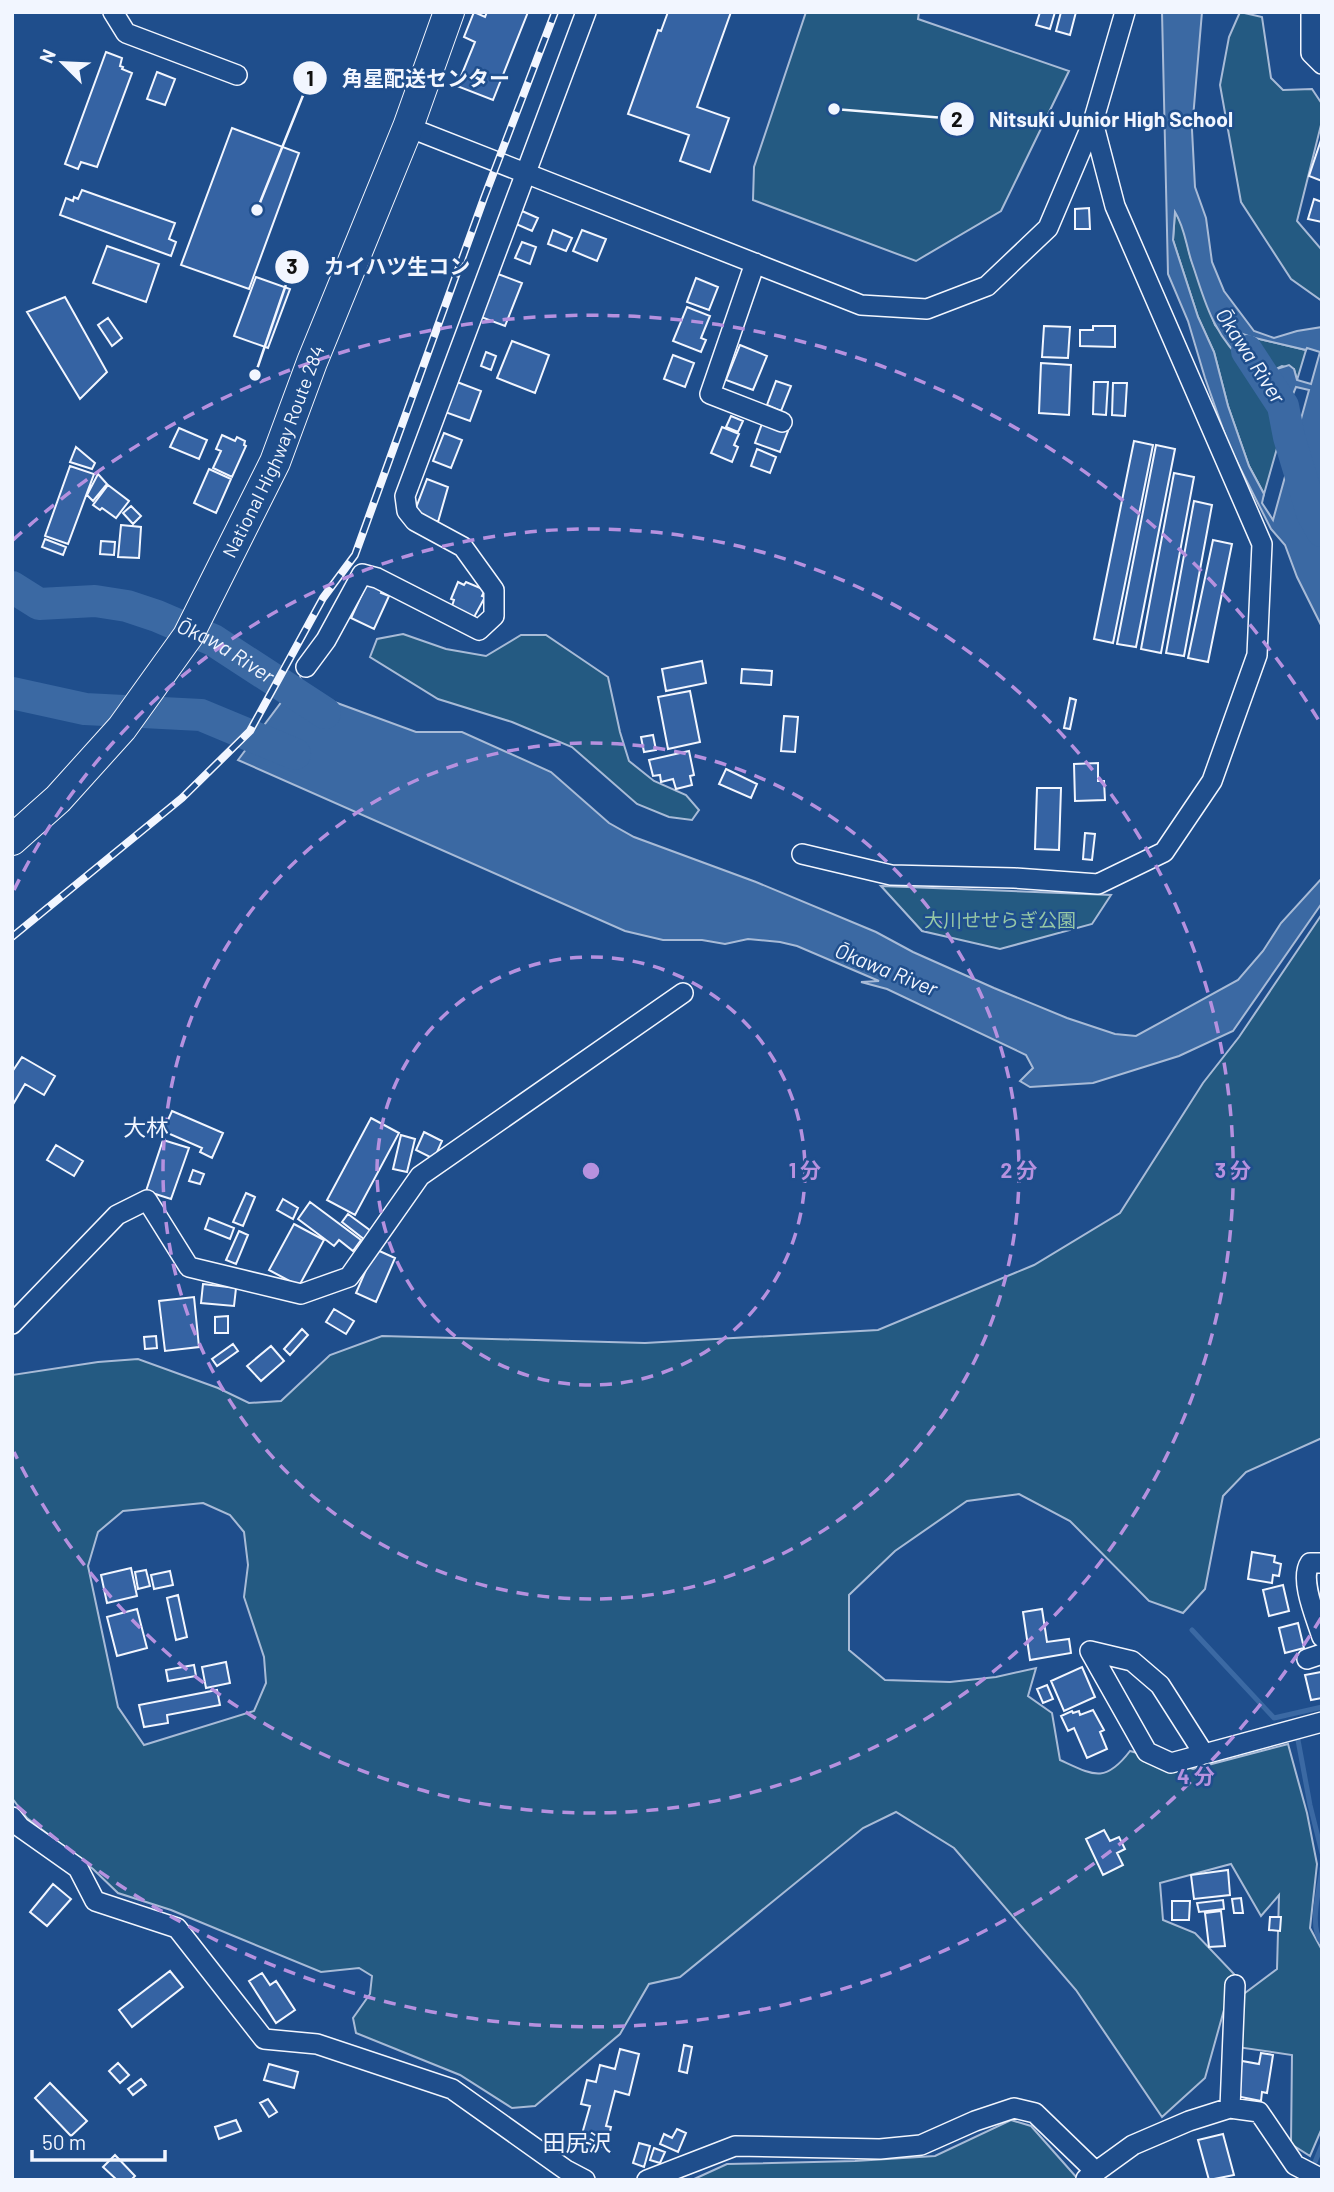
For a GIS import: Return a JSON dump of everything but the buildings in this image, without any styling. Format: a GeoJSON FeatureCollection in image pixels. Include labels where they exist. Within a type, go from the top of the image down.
{"type":"FeatureCollection","features":[{"type":"Feature","properties":{"kind":"highway","name":"National Highway Route 284"},"geometry":{"type":"LineString","coordinates":[[12,840],[58,799],[122,728],[188,636],[212,591],[275,462],[312,362],[408,127],[449,12]]}},
{"type":"Feature","properties":{"kind":"street"},"geometry":{"type":"LineString","coordinates":[[113,12],[126,33],[237,75]]}},
{"type":"Feature","properties":{"kind":"street"},"geometry":{"type":"LineString","coordinates":[[306,667],[326,640],[362,574],[377,578],[479,630],[494,616],[494,590],[463,547],[415,520],[407,511],[405,496],[586,12]]}},
{"type":"Feature","properties":{"kind":"street"},"geometry":{"type":"LineString","coordinates":[[408,127],[861,305],[927,309],[987,286],[1048,228],[1093,122],[1125,12]]}},
{"type":"Feature","properties":{"kind":"street"},"geometry":{"type":"LineString","coordinates":[[1311,12],[1311,53],[1322,64]]}},
{"type":"Feature","properties":{"kind":"street"},"geometry":{"type":"LineString","coordinates":[[802,854],[891,875],[1014,878],[1098,884],[1164,852],[1212,781],[1257,655],[1262,544],[1115,206],[1093,122]]}},
{"type":"Feature","properties":{"kind":"street"},"geometry":{"type":"LineString","coordinates":[[755,263],[710,394],[782,422]]}},
{"type":"Feature","properties":{"kind":"street"},"geometry":{"type":"LineString","coordinates":[[12,1325],[117,1215],[146,1200],[188,1267],[301,1294],[349,1278],[420,1176],[683,993]]}},
{"type":"Feature","properties":{"kind":"street"},"geometry":{"type":"LineString","coordinates":[[1322,1563],[1310,1563],[1306,1568],[1305,1578],[1322,1637]]}},
{"type":"Feature","properties":{"kind":"street"},"geometry":{"type":"LineString","coordinates":[[1205,1754],[1160,1685],[1132,1661],[1090,1651],[1147,1752],[1171,1763],[1205,1754],[1322,1721]]}},
{"type":"Feature","properties":{"kind":"street"},"geometry":{"type":"LineString","coordinates":[[12,1817],[20,1827],[78,1868],[95,1901],[177,1928],[264,2039],[317,2045],[452,2089],[566,2170],[585,2180]]}},
{"type":"Feature","properties":{"kind":"street"},"geometry":{"type":"LineString","coordinates":[[1230,2108],[1235,1985]]}},
{"type":"Feature","properties":{"kind":"street"},"geometry":{"type":"LineString","coordinates":[[647,2180],[735,2146],[880,2149],[921,2145],[975,2121],[1014,2108],[1035,2113],[1090,2176],[1133,2145],[1189,2121],[1230,2108],[1259,2112],[1296,2165],[1322,2179]]}},
{"type":"Feature","properties":{"kind":"green space"},"geometry":{"type":"Polygon","coordinates":[[[806,12],[919,12],[918,19],[1069,71],[1001,211],[916,261],[753,200],[754,167],[806,12]]]}},
{"type":"Feature","properties":{"kind":"green space"},"geometry":{"type":"Polygon","coordinates":[[[1240,12],[1262,17],[1271,78],[1283,90],[1312,89],[1322,104],[1322,121],[1297,221],[1322,250],[1322,301],[1291,279],[1241,202],[1220,85],[1229,37],[1240,12]]]}},
{"type":"Feature","properties":{"kind":"green space"},"geometry":{"type":"Polygon","coordinates":[[[1175,211],[1183,227],[1191,259],[1215,325],[1257,376],[1291,399],[1264,494],[1249,466],[1228,406],[1214,352],[1198,317],[1173,240],[1175,211]]]}},
{"type":"Feature","properties":{"kind":"green space"},"geometry":{"type":"Polygon","coordinates":[[[1238,332],[1306,350],[1297,380],[1294,369],[1282,366],[1274,370],[1271,368],[1238,332]]]}},
{"type":"Feature","properties":{"kind":"green space"},"geometry":{"type":"Polygon","coordinates":[[[403,634],[446,649],[486,656],[521,635],[546,635],[608,677],[629,761],[654,781],[686,795],[699,810],[692,820],[669,817],[637,804],[572,747],[512,722],[438,699],[370,657],[377,639],[403,634]]]}},
{"type":"Feature","properties":{"kind":"green space","name":"大川せせらぎ公園"},"geometry":{"type":"Polygon","coordinates":[[[881,886],[1111,895],[1092,924],[1000,949],[922,931],[881,886]]]}},
{"type":"Feature","properties":{"kind":"green space"},"geometry":{"type":"Polygon","coordinates":[[[1322,914],[1322,1438],[1246,1472],[1223,1496],[1205,1589],[1183,1613],[1149,1601],[1070,1521],[1019,1494],[967,1501],[895,1551],[849,1595],[849,1650],[885,1680],[950,1682],[996,1677],[1036,1668],[1028,1696],[1052,1713],[1060,1760],[1081,1770],[1098,1774],[1113,1768],[1130,1751],[1193,1769],[1288,1744],[1307,1813],[1317,1864],[1310,1928],[1322,1950],[1322,2128],[1310,2156],[1291,2144],[1292,2055],[1237,2047],[1241,1996],[1277,1969],[1279,1895],[1261,1916],[1231,1864],[1160,1883],[1163,1920],[1195,1933],[1234,1974],[1205,2078],[1162,2117],[1076,1990],[954,1848],[896,1812],[863,1828],[680,1977],[649,1984],[620,2034],[535,2106],[512,2108],[460,2075],[356,2033],[353,2018],[370,1994],[372,1976],[359,1968],[321,1972],[171,1910],[118,1893],[93,1869],[27,1818],[12,1798],[12,1375],[138,1359],[218,1388],[249,1403],[281,1401],[330,1355],[382,1336],[645,1343],[878,1330],[1034,1265],[1120,1213],[1203,1083],[1239,1037],[1322,914]],[[203,1503],[123,1511],[98,1532],[88,1566],[118,1707],[144,1745],[254,1711],[266,1683],[264,1657],[244,1597],[248,1565],[244,1532],[230,1515],[203,1503]]]}},
{"type":"Feature","properties":{"kind":"green space"},"geometry":{"type":"Polygon","coordinates":[[[1011,2120],[1031,2126],[1078,2179],[692,2180],[727,2164],[935,2156],[1011,2120]]]}},
{"type":"Feature","properties":{"kind":"water"},"geometry":{"type":"Polygon","coordinates":[[[1162,12],[1202,12],[1192,130],[1195,187],[1206,218],[1212,262],[1224,291],[1254,331],[1274,338],[1322,327],[1322,627],[1297,577],[1285,545],[1271,529],[1229,446],[1188,321],[1168,274],[1162,12]],[[1175,212],[1173,240],[1198,317],[1214,352],[1228,406],[1249,466],[1264,494],[1262,503],[1273,520],[1309,390],[1296,387],[1291,399],[1259,376],[1230,347],[1208,310],[1175,212]],[[1240,333],[1274,370],[1289,365],[1294,369],[1297,380],[1311,384],[1320,352],[1240,333]]]}},
{"type":"Feature","properties":{"kind":"water"},"geometry":{"type":"Polygon","coordinates":[[[300,677],[304,687],[329,700],[416,732],[462,732],[551,772],[609,823],[634,837],[756,882],[876,932],[913,952],[994,988],[1067,1018],[1115,1034],[1136,1036],[1238,980],[1263,951],[1281,923],[1322,878],[1322,903],[1233,1031],[1179,1056],[1093,1083],[1030,1087],[1020,1081],[1033,1068],[1026,1055],[887,989],[861,982],[879,981],[797,946],[748,939],[725,944],[702,940],[663,940],[625,931],[238,760],[300,677]]]}},
{"type":"Feature","properties":{"kind":"waterway","name":"Ōkawa River"},"geometry":{"type":"LineString","coordinates":[[1247,351],[1283,406],[1289,437],[1312,513],[1322,531]]}},
{"type":"Feature","properties":{"kind":"waterway","name":"Ōkawa River"},"geometry":{"type":"LineString","coordinates":[[12,587],[39,604],[95,601],[127,606],[157,616],[213,640],[325,713]]}},
{"type":"Feature","properties":{"kind":"waterway","name":"Ōkawa River"},"geometry":{"type":"LineString","coordinates":[[12,693],[85,709],[201,715],[295,754]]}},
{"type":"Feature","properties":{"kind":"waterway"},"geometry":{"type":"LineString","coordinates":[[1192,1630],[1274,1718],[1322,1707]]}},
{"type":"Feature","properties":{"kind":"waterway"},"geometry":{"type":"LineString","coordinates":[[1298,1740],[1322,1853]]}},
{"type":"Feature","properties":{"kind":"waterway"},"geometry":{"type":"LineString","coordinates":[[1322,1868],[1315,1917],[1322,1943]]}},
{"type":"Feature","properties":{"kind":"waterway"},"geometry":{"type":"LineString","coordinates":[[1315,2162],[1322,2145]]}},
{"type":"Feature","properties":{"kind":"railway"},"geometry":{"type":"LineString","coordinates":[[12,937],[182,798],[250,731],[323,598],[355,555],[484,198],[555,12]]}},
{"type":"Feature","properties":{"kind":"place","name":"Nitsuki Junior High School"},"geometry":{"type":"Point","coordinates":[834,109]}},
{"type":"Feature","properties":{"kind":"place","name":"角星配送センター"},"geometry":{"type":"Point","coordinates":[257,210]}},
{"type":"Feature","properties":{"kind":"place","name":"カイハツ生コン"},"geometry":{"type":"Point","coordinates":[255,375]}},
{"type":"Feature","properties":{"kind":"district","name":"大林"},"geometry":{"type":"Point","coordinates":[146,1128]}},
{"type":"Feature","properties":{"kind":"district","name":"田尻沢"},"geometry":{"type":"Point","coordinates":[577,2143]}}]}
